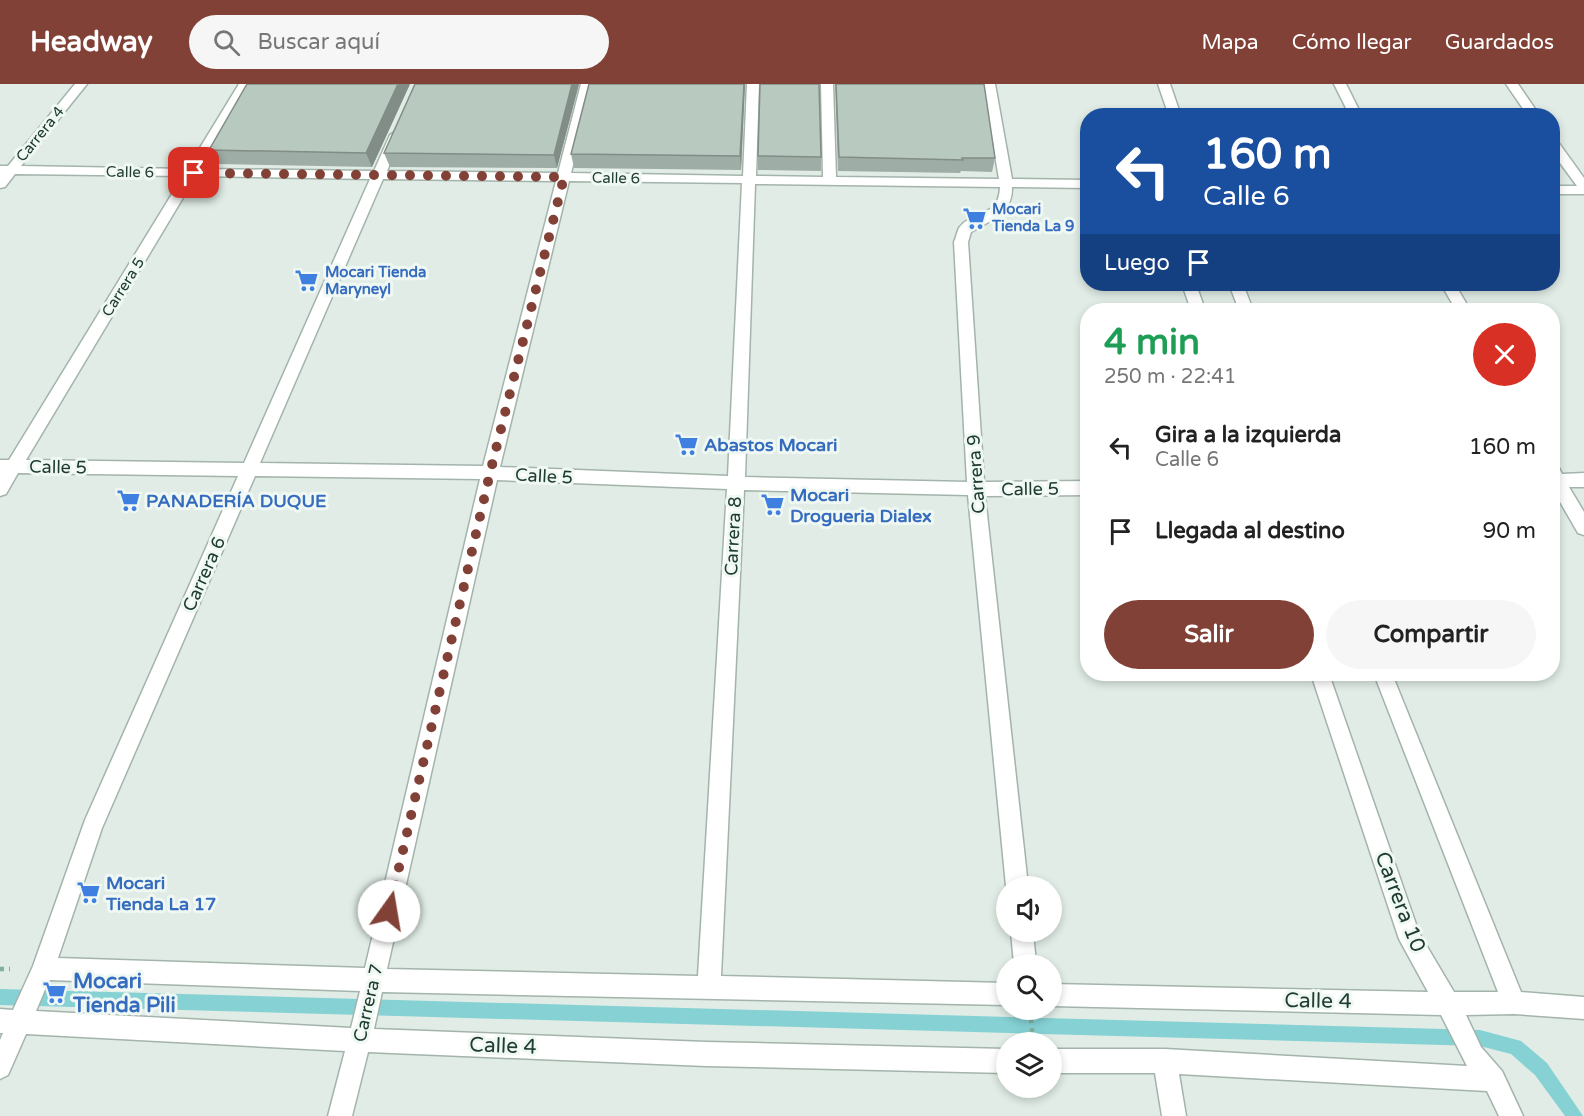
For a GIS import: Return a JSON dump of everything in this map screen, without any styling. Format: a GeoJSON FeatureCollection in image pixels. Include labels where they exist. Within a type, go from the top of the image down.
{"type":"FeatureCollection","features":[{"type":"Feature","properties":{"kind":"street","name":"Carrera 4"},"geometry":{"type":"LineString","coordinates":[[0,184],[6,170],[81,84]]}},
{"type":"Feature","properties":{"kind":"street","name":"Carrera 5"},"geometry":{"type":"LineString","coordinates":[[0,489],[6,467],[194,173],[245,84]]}},
{"type":"Feature","properties":{"kind":"street","name":"Carrera 7"},"geometry":{"type":"LineString","coordinates":[[340,1116],[490,473],[587,84]]}},
{"type":"Feature","properties":{"kind":"street","name":"Carrera 8"},"geometry":{"type":"LineString","coordinates":[[709,987],[736,485],[753,84]]}},
{"type":"Feature","properties":{"kind":"street"},"geometry":{"type":"LineString","coordinates":[[827,84],[830,181]]}},
{"type":"Feature","properties":{"kind":"street","name":"Carrera 9"},"geometry":{"type":"LineString","coordinates":[[989,84],[1006,183],[1006,198],[1000,209],[965,230],[961,242],[976,491],[1016,876]]}},
{"type":"Feature","properties":{"kind":"street"},"geometry":{"type":"LineString","coordinates":[[1164,84],[1172,108]]}},
{"type":"Feature","properties":{"kind":"street"},"geometry":{"type":"LineString","coordinates":[[1340,84],[1352,108]]}},
{"type":"Feature","properties":{"kind":"street"},"geometry":{"type":"LineString","coordinates":[[1512,84],[1528,108]]}},
{"type":"Feature","properties":{"kind":"street","name":"Carrera 6"},"geometry":{"type":"LineString","coordinates":[[0,1067],[92,827],[401,124]]}},
{"type":"Feature","properties":{"kind":"street"},"geometry":{"type":"LineString","coordinates":[[1560,154],[1584,189]]}},
{"type":"Feature","properties":{"kind":"street","name":"Calle 6"},"geometry":{"type":"LineString","coordinates":[[6,170],[1080,184]]}},
{"type":"Feature","properties":{"kind":"street"},"geometry":{"type":"LineString","coordinates":[[1560,190],[1584,189]]}},
{"type":"Feature","properties":{"kind":"street","name":"Calle 5"},"geometry":{"type":"LineString","coordinates":[[6,467],[490,473],[736,485],[976,491],[1080,488]]}},
{"type":"Feature","properties":{"kind":"street"},"geometry":{"type":"LineString","coordinates":[[1560,478],[1584,480]]}},
{"type":"Feature","properties":{"kind":"street"},"geometry":{"type":"LineString","coordinates":[[1560,488],[1584,528]]}},
{"type":"Feature","properties":{"kind":"street","name":"Carrera 10"},"geometry":{"type":"LineString","coordinates":[[1322,681],[1410,939],[1448,1004],[1473,1055],[1494,1079],[1511,1116]]}},
{"type":"Feature","properties":{"kind":"street"},"geometry":{"type":"LineString","coordinates":[[1386,681],[1514,1003]]}},
{"type":"Feature","properties":{"kind":"street"},"geometry":{"type":"LineString","coordinates":[[25,1002],[369,999],[709,987],[996,994]]}},
{"type":"Feature","properties":{"kind":"street","name":"Calle 4"},"geometry":{"type":"LineString","coordinates":[[1062,995],[1448,1004],[1514,1003],[1584,1008]]}},
{"type":"Feature","properties":{"kind":"street","name":"Calle 4"},"geometry":{"type":"LineString","coordinates":[[25,1002],[359,1040],[706,1054],[996,1061]]}},
{"type":"Feature","properties":{"kind":"street"},"geometry":{"type":"LineString","coordinates":[[1062,1061],[1165,1061],[1494,1079]]}},
{"type":"Feature","properties":{"kind":"street"},"geometry":{"type":"LineString","coordinates":[[1165,1061],[1174,1116]]}},
{"type":"Feature","properties":{"kind":"building"},"geometry":{"type":"Polygon","coordinates":[[[247,84],[398,84],[366,153],[209,150],[247,84]]]}},
{"type":"Feature","properties":{"kind":"building"},"geometry":{"type":"Polygon","coordinates":[[[415,84],[572,84],[554,155],[384,153],[415,84]]]}},
{"type":"Feature","properties":{"kind":"building"},"geometry":{"type":"Polygon","coordinates":[[[589,84],[744,84],[740,156],[571,154],[589,84]]]}},
{"type":"Feature","properties":{"kind":"building"},"geometry":{"type":"Polygon","coordinates":[[[760,84],[819,84],[821,157],[758,156],[760,84]]]}},
{"type":"Feature","properties":{"kind":"building"},"geometry":{"type":"Polygon","coordinates":[[[836,84],[984,84],[995,158],[962,158],[963,160],[839,157],[836,84]]]}},
{"type":"Feature","properties":{"kind":"waterway"},"geometry":{"type":"LineString","coordinates":[[0,997],[1480,1038],[1515,1047],[1541,1069],[1575,1116]]}},
{"type":"Feature","properties":{"kind":"place","name":"Mocari Tienda La 9"},"geometry":{"type":"Point","coordinates":[974,218]}},
{"type":"Feature","properties":{"kind":"place","name":"Mocari Tienda Maryneyl"},"geometry":{"type":"Point","coordinates":[307,281]}},
{"type":"Feature","properties":{"kind":"place","name":"Abastos Mocari"},"geometry":{"type":"Point","coordinates":[686,445]}},
{"type":"Feature","properties":{"kind":"place","name":"PANADERÍA DUQUE"},"geometry":{"type":"Point","coordinates":[128,501]}},
{"type":"Feature","properties":{"kind":"place","name":"Mocari Drogueria Dialex"},"geometry":{"type":"Point","coordinates":[772,505]}},
{"type":"Feature","properties":{"kind":"place","name":"Mocari Tienda La 17"},"geometry":{"type":"Point","coordinates":[88,893]}},
{"type":"Feature","properties":{"kind":"place","name":"Mocari Tienda Pili"},"geometry":{"type":"Point","coordinates":[55,993]}},
{"type":"Feature","properties":{"kind":"route"},"geometry":{"type":"LineString","coordinates":[[194,173],[564,177],[490,473],[389,911]]}}]}
